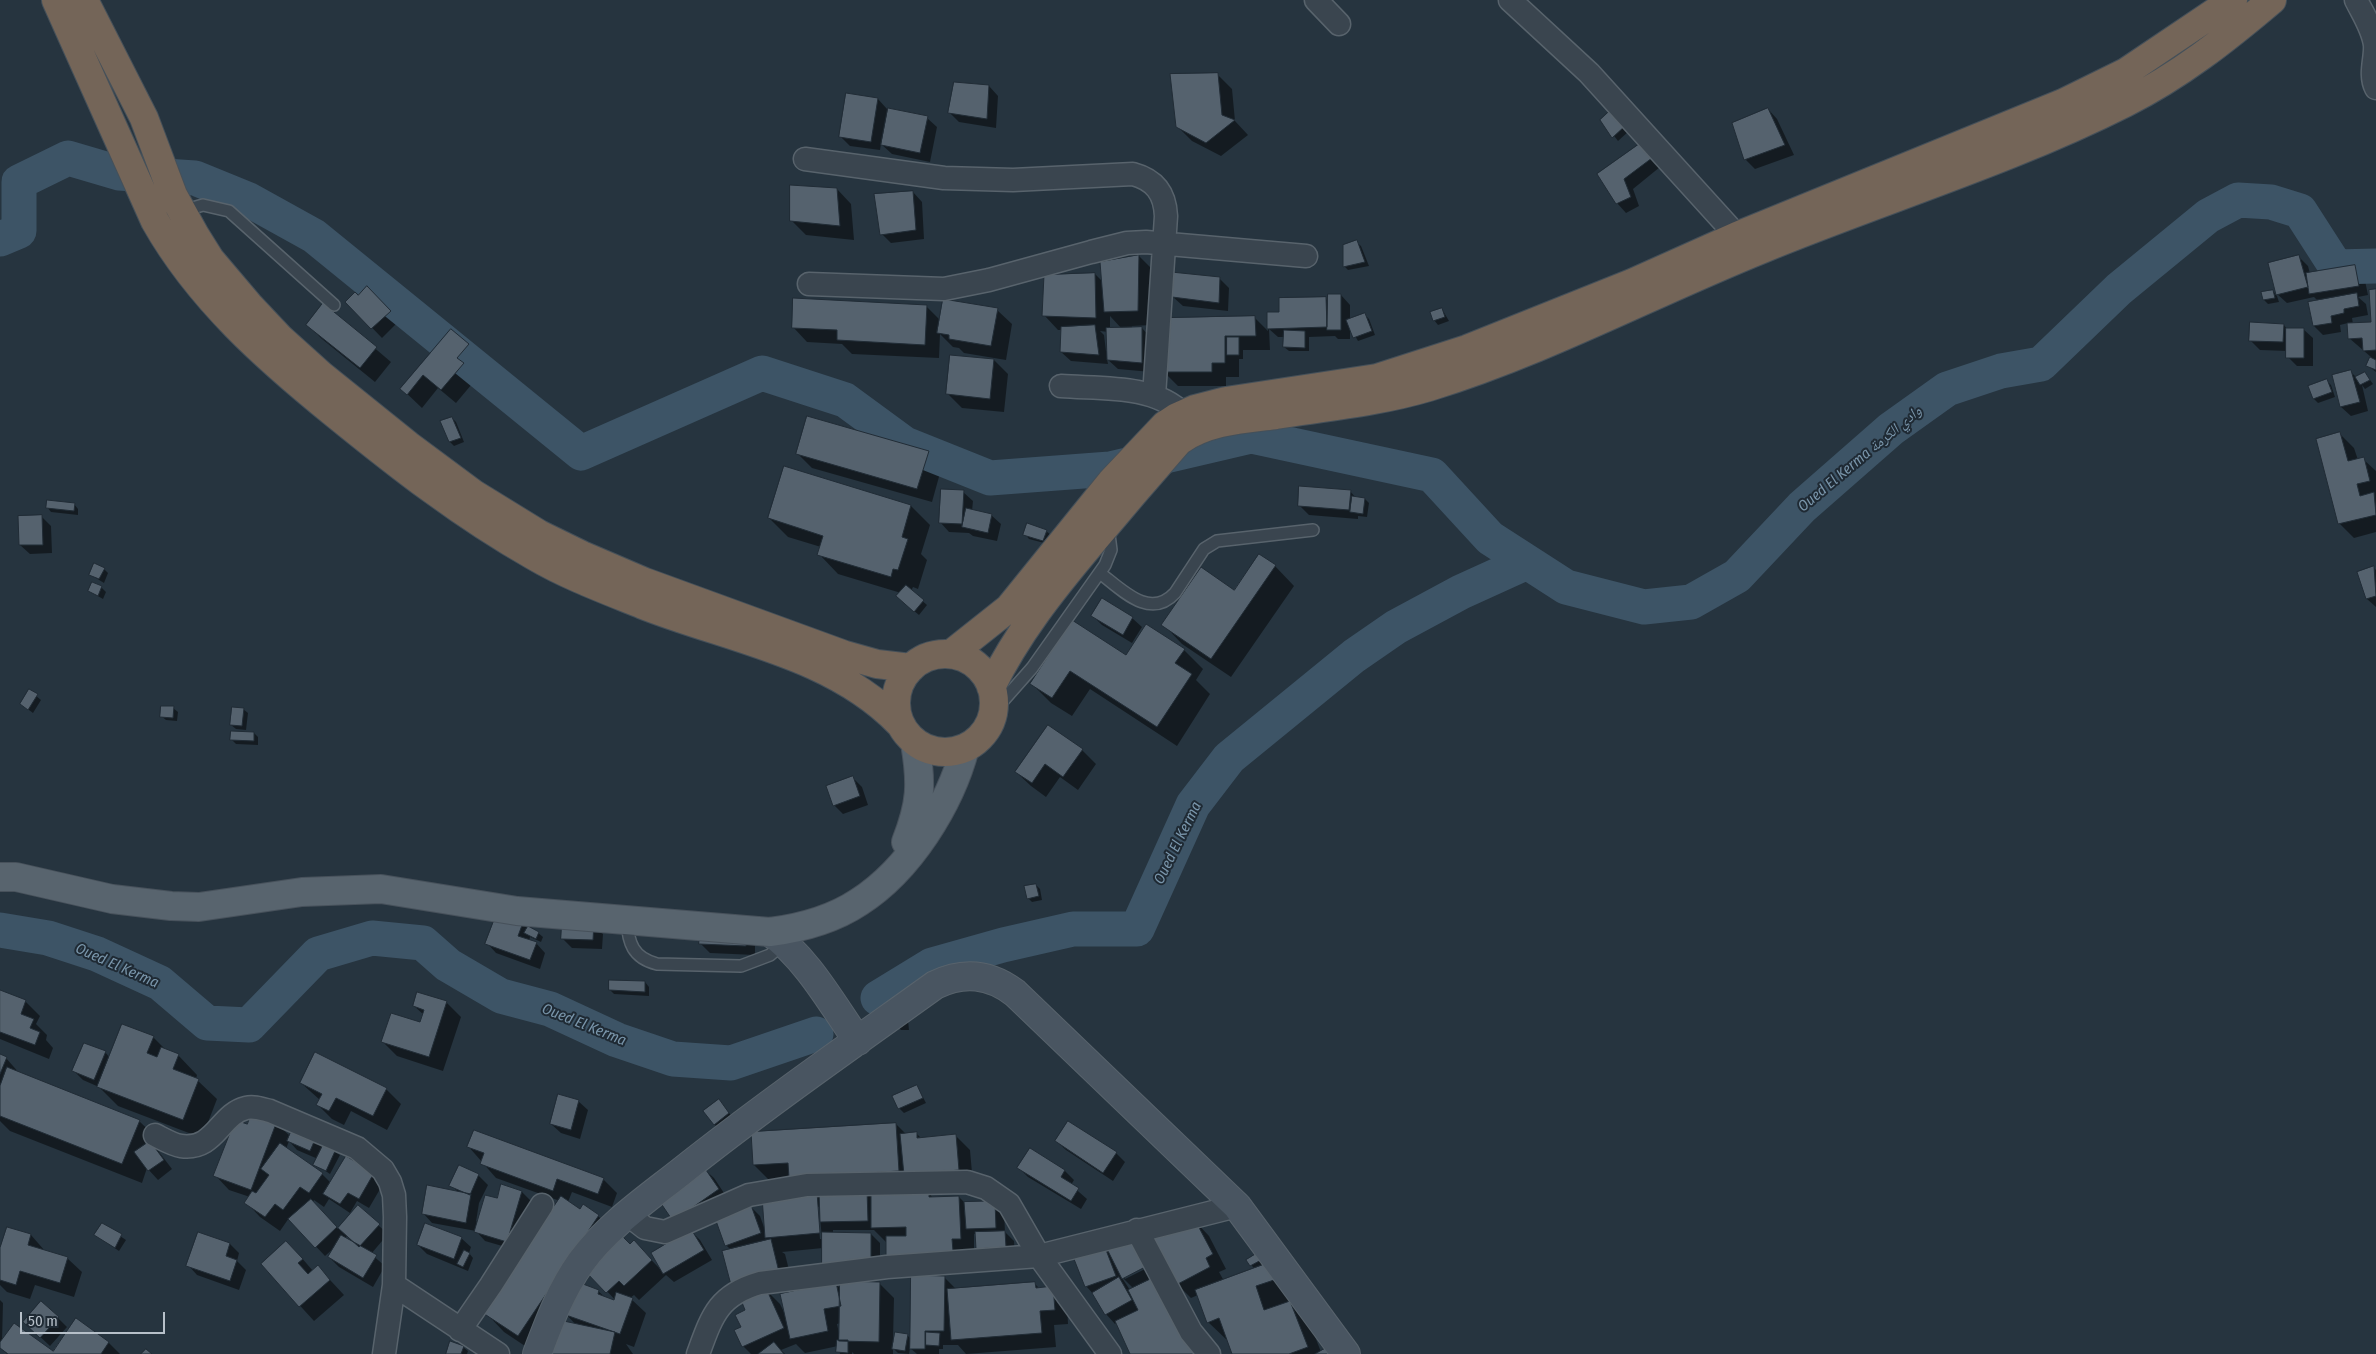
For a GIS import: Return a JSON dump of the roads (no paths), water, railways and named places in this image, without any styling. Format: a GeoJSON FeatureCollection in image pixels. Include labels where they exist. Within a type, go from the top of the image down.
{"type":"FeatureCollection","features":[{"type":"Feature","properties":{"kind":"highway"},"geometry":{"type":"LineString","coordinates":[[84,0],[144,118],[177,203],[220,271],[281,339],[408,445],[474,494],[506,514],[582,555],[746,620],[861,660],[911,668]]}},
{"type":"Feature","properties":{"kind":"highway"},"geometry":{"type":"LineString","coordinates":[[951,654],[995,621],[1013,603],[1120,490],[1176,427],[1226,402],[1348,383],[1404,370],[1467,349],[1632,283],[1737,236],[2063,104],[2126,72],[2233,0]]}},
{"type":"Feature","properties":{"kind":"highway"},"geometry":{"type":"LineString","coordinates":[[1176,427],[1189,434],[1217,424],[1393,397],[1448,381],[1505,360],[1757,251],[2038,142],[2126,102],[2188,66],[2272,0]]}},
{"type":"Feature","properties":{"kind":"highway"},"geometry":{"type":"LineString","coordinates":[[57,1],[145,200],[170,248],[234,325],[294,380],[460,511],[535,557],[588,582],[651,608],[820,668],[867,695],[907,733],[939,752],[965,748],[984,733],[992,699],[1026,625],[1107,524],[1120,490]]}},
{"type":"Feature","properties":{"kind":"highway"},"geometry":{"type":"LineString","coordinates":[[907,733],[896,710],[895,698],[898,685],[911,668],[925,658],[938,654],[951,654],[964,658],[985,675],[992,699]]}},
{"type":"Feature","properties":{"kind":"main road"},"geometry":{"type":"LineString","coordinates":[[894,874],[917,814],[920,798],[907,733]]}},
{"type":"Feature","properties":{"kind":"main road"},"geometry":{"type":"LineString","coordinates":[[0,877],[16,877],[112,899],[171,906],[208,906],[319,890],[381,889],[517,911],[627,920],[777,937],[808,926],[859,902],[894,874],[909,856],[946,798],[960,767],[965,748]]}},
{"type":"Feature","properties":{"kind":"street"},"geometry":{"type":"LineString","coordinates":[[1316,0],[1339,24]]}},
{"type":"Feature","properties":{"kind":"street"},"geometry":{"type":"LineString","coordinates":[[1510,0],[1589,73],[1737,236]]}},
{"type":"Feature","properties":{"kind":"street"},"geometry":{"type":"LineString","coordinates":[[2356,0],[2374,40],[2376,52],[2373,76],[2376,88]]}},
{"type":"Feature","properties":{"kind":"street"},"geometry":{"type":"LineString","coordinates":[[804,159],[944,178],[1013,180],[1133,174],[1144,177],[1162,193],[1166,204],[1154,396]]}},
{"type":"Feature","properties":{"kind":"street"},"geometry":{"type":"LineString","coordinates":[[809,284],[944,290],[1128,243],[1164,242],[1306,256]]}},
{"type":"Feature","properties":{"kind":"street"},"geometry":{"type":"LineString","coordinates":[[1061,386],[1114,390],[1165,399],[1176,427]]}},
{"type":"Feature","properties":{"kind":"street"},"geometry":{"type":"LineString","coordinates":[[777,937],[858,1041]]}},
{"type":"Feature","properties":{"kind":"street"},"geometry":{"type":"LineString","coordinates":[[537,1354],[563,1291],[582,1261],[628,1214],[740,1125],[942,982],[962,976],[991,978],[1004,985],[1025,1002],[1237,1206],[1346,1354]]}},
{"type":"Feature","properties":{"kind":"street"},"geometry":{"type":"LineString","coordinates":[[156,1135],[179,1146],[201,1144],[210,1138],[235,1112],[247,1108],[257,1108],[270,1110],[338,1139],[367,1154],[383,1170],[394,1195],[394,1285],[384,1354]]}},
{"type":"Feature","properties":{"kind":"street"},"geometry":{"type":"LineString","coordinates":[[628,1214],[645,1228],[665,1232],[733,1201],[785,1188],[807,1185],[966,1182],[986,1188],[1009,1204],[1039,1256],[1110,1354]]}},
{"type":"Feature","properties":{"kind":"street"},"geometry":{"type":"LineString","coordinates":[[460,1330],[542,1205]]}},
{"type":"Feature","properties":{"kind":"street"},"geometry":{"type":"LineString","coordinates":[[698,1354],[710,1321],[728,1296],[742,1288],[760,1283],[887,1267],[1039,1256],[1237,1206]]}},
{"type":"Feature","properties":{"kind":"street"},"geometry":{"type":"LineString","coordinates":[[1137,1230],[1191,1332],[1209,1354]]}},
{"type":"Feature","properties":{"kind":"street"},"geometry":{"type":"LineString","coordinates":[[394,1285],[498,1354]]}},
{"type":"Feature","properties":{"kind":"lane"},"geometry":{"type":"LineString","coordinates":[[177,203],[216,207],[229,211],[334,305]]}},
{"type":"Feature","properties":{"kind":"lane"},"geometry":{"type":"LineString","coordinates":[[992,699],[1032,668],[1108,561],[1111,550],[1107,524]]}},
{"type":"Feature","properties":{"kind":"lane"},"geometry":{"type":"LineString","coordinates":[[1100,573],[1136,600],[1149,605],[1157,605],[1175,593],[1204,549],[1217,541],[1313,530]]}},
{"type":"Feature","properties":{"kind":"lane"},"geometry":{"type":"LineString","coordinates":[[627,920],[630,944],[637,954],[646,961],[657,964],[741,966],[770,955],[777,937]]}},
{"type":"Feature","properties":{"kind":"waterway","name":"Oued El Kerma وادي الكرمة"},"geometry":{"type":"LineString","coordinates":[[0,239],[19,231],[19,182],[68,158],[119,173],[195,178],[249,200],[314,236],[581,453],[762,373],[845,400],[905,444],[990,478],[1110,469],[1251,436],[1432,475],[1490,538],[1566,587],[1644,607],[1691,602],[1737,576],[1802,507],[1891,429],[1947,389],[2001,371],[2041,364],[2119,289],[2208,216],[2238,200],[2271,202],[2300,211],[2336,267],[2376,266]]}},
{"type":"Feature","properties":{"kind":"waterway","name":"Oued El Kerma"},"geometry":{"type":"LineString","coordinates":[[878,998],[932,965],[1003,945],[1073,929],[1137,929],[1193,805],[1229,758],[1354,656],[1396,627],[1461,592],[1527,562]]}},
{"type":"Feature","properties":{"kind":"waterway","name":"Oued El Kerma"},"geometry":{"type":"LineString","coordinates":[[0,930],[48,938],[97,954],[160,983],[207,1023],[249,1025],[318,954],[372,938],[423,943],[448,965],[501,996],[550,1009],[617,1040],[673,1059],[731,1063],[816,1034]]}}]}
